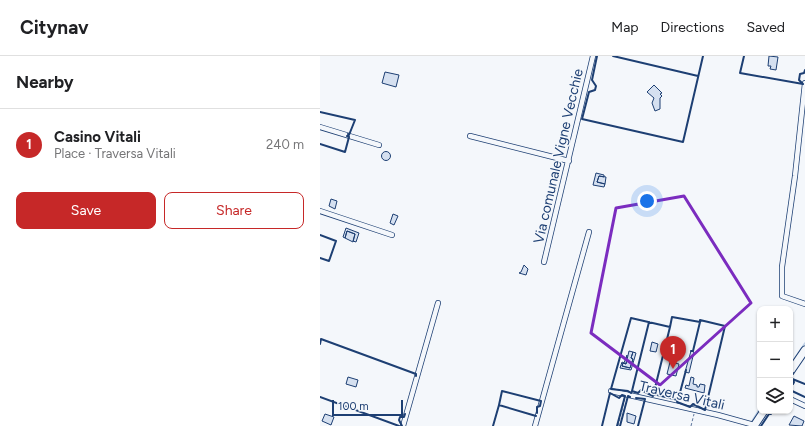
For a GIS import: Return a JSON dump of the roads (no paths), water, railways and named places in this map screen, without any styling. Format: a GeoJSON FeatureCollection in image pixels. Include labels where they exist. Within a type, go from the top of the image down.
{"type":"FeatureCollection","features":[{"type":"Feature","properties":{"kind":"main road"},"geometry":{"type":"LineString","coordinates":[[793,368],[805,350]]}},
{"type":"Feature","properties":{"kind":"main road"},"geometry":{"type":"LineString","coordinates":[[752,425],[761,414]]}},
{"type":"Feature","properties":{"kind":"street","name":"Via comunale Vigne Vecchie"},"geometry":{"type":"LineString","coordinates":[[544,262],[593,56]]}},
{"type":"Feature","properties":{"kind":"street"},"geometry":{"type":"LineString","coordinates":[[805,83],[795,176],[782,267],[782,296],[805,304]]}},
{"type":"Feature","properties":{"kind":"street"},"geometry":{"type":"LineString","coordinates":[[320,127],[379,145]]}},
{"type":"Feature","properties":{"kind":"street"},"geometry":{"type":"LineString","coordinates":[[470,136],[569,161]]}},
{"type":"Feature","properties":{"kind":"street"},"geometry":{"type":"LineString","coordinates":[[320,211],[392,235]]}},
{"type":"Feature","properties":{"kind":"street"},"geometry":{"type":"LineString","coordinates":[[536,426],[590,232]]}},
{"type":"Feature","properties":{"kind":"street"},"geometry":{"type":"LineString","coordinates":[[403,426],[438,303]]}},
{"type":"Feature","properties":{"kind":"street","name":"Traversa Vitali"},"geometry":{"type":"LineString","coordinates":[[611,391],[696,410],[752,425]]}},
{"type":"Feature","properties":{"kind":"street"},"geometry":{"type":"LineString","coordinates":[[793,400],[805,406]]}},
{"type":"Feature","properties":{"kind":"waterway"},"geometry":{"type":"LineString","coordinates":[[793,361],[805,343]]}},
{"type":"Feature","properties":{"kind":"waterway"},"geometry":{"type":"LineString","coordinates":[[749,426],[757,413]]}},
{"type":"Feature","properties":{"kind":"place","name":"Casino Vitali"},"geometry":{"type":"Point","coordinates":[673,369]}}]}
